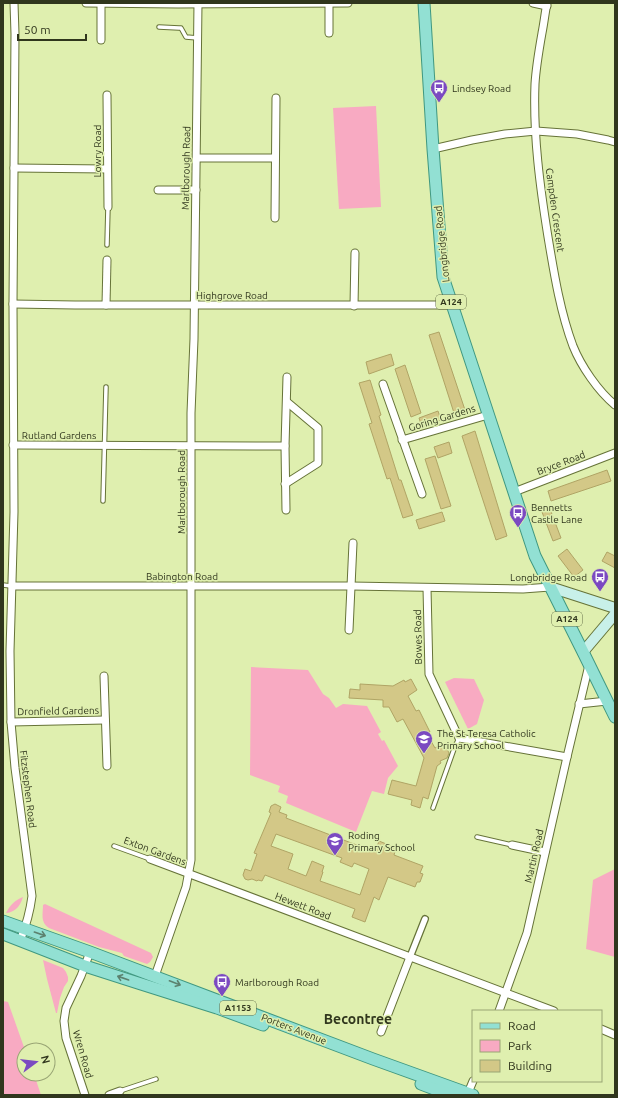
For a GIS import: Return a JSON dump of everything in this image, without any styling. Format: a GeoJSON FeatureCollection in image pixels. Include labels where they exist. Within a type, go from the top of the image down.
{"type":"FeatureCollection","features":[{"type":"Feature","properties":{"kind":"main road","name":"Longbridge Road"},"geometry":{"type":"LineString","coordinates":[[424,3],[443,277],[535,556],[583,652]]}},
{"type":"Feature","properties":{"kind":"main road"},"geometry":{"type":"LineString","coordinates":[[550,587],[615,608]]}},
{"type":"Feature","properties":{"kind":"main road"},"geometry":{"type":"LineString","coordinates":[[583,652],[615,614]]}},
{"type":"Feature","properties":{"kind":"main road","name":"A124"},"geometry":{"type":"LineString","coordinates":[[583,652],[615,717]]}},
{"type":"Feature","properties":{"kind":"main road","name":"Porters Avenue"},"geometry":{"type":"LineString","coordinates":[[3,921],[155,976],[373,1059],[470,1094]]}},
{"type":"Feature","properties":{"kind":"main road","name":"Porters Avenue"},"geometry":{"type":"LineString","coordinates":[[3,934],[85,966],[217,1008],[450,1095]]}},
{"type":"Feature","properties":{"kind":"street","name":"Fitzstephen Road"},"geometry":{"type":"LineString","coordinates":[[14,3],[13,445],[10,651],[11,722],[15,768],[32,896],[25,929]]}},
{"type":"Feature","properties":{"kind":"street"},"geometry":{"type":"LineString","coordinates":[[86,3],[348,3]]}},
{"type":"Feature","properties":{"kind":"street"},"geometry":{"type":"LineString","coordinates":[[101,3],[101,40]]}},
{"type":"Feature","properties":{"kind":"street"},"geometry":{"type":"LineString","coordinates":[[329,3],[329,33]]}},
{"type":"Feature","properties":{"kind":"street"},"geometry":{"type":"LineString","coordinates":[[533,3],[547,4]]}},
{"type":"Feature","properties":{"kind":"street","name":"Marlborough Road"},"geometry":{"type":"LineString","coordinates":[[155,976],[184,894],[191,860],[191,445],[197,158],[198,4]]}},
{"type":"Feature","properties":{"kind":"street","name":"Campden Crescent"},"geometry":{"type":"LineString","coordinates":[[547,4],[535,84],[536,131],[542,199],[552,264],[562,310],[574,347],[584,368],[596,385],[615,405]]}},
{"type":"Feature","properties":{"kind":"street","name":"Lowry Road"},"geometry":{"type":"LineString","coordinates":[[107,95],[108,207]]}},
{"type":"Feature","properties":{"kind":"street"},"geometry":{"type":"LineString","coordinates":[[275,218],[276,98]]}},
{"type":"Feature","properties":{"kind":"street"},"geometry":{"type":"LineString","coordinates":[[433,149],[505,134],[536,131],[577,134],[615,142]]}},
{"type":"Feature","properties":{"kind":"street"},"geometry":{"type":"LineString","coordinates":[[197,158],[276,158]]}},
{"type":"Feature","properties":{"kind":"street"},"geometry":{"type":"LineString","coordinates":[[14,168],[107,168]]}},
{"type":"Feature","properties":{"kind":"street"},"geometry":{"type":"LineString","coordinates":[[158,190],[196,190]]}},
{"type":"Feature","properties":{"kind":"street"},"geometry":{"type":"LineString","coordinates":[[354,306],[355,253]]}},
{"type":"Feature","properties":{"kind":"street"},"geometry":{"type":"LineString","coordinates":[[106,305],[107,260]]}},
{"type":"Feature","properties":{"kind":"street","name":"Highgrove Road"},"geometry":{"type":"LineString","coordinates":[[13,304],[354,306],[452,305]]}},
{"type":"Feature","properties":{"kind":"street"},"geometry":{"type":"LineString","coordinates":[[286,510],[285,446],[288,377]]}},
{"type":"Feature","properties":{"kind":"street","name":"Goring Gardens"},"geometry":{"type":"LineString","coordinates":[[383,384],[422,494]]}},
{"type":"Feature","properties":{"kind":"street"},"geometry":{"type":"LineString","coordinates":[[285,484],[318,463],[318,428],[287,402]]}},
{"type":"Feature","properties":{"kind":"street","name":"Goring Gardens"},"geometry":{"type":"LineString","coordinates":[[402,440],[488,414]]}},
{"type":"Feature","properties":{"kind":"street","name":"Rutland Gardens"},"geometry":{"type":"LineString","coordinates":[[13,445],[105,444],[285,446]]}},
{"type":"Feature","properties":{"kind":"street","name":"Bryce Road"},"geometry":{"type":"LineString","coordinates":[[514,492],[615,453]]}},
{"type":"Feature","properties":{"kind":"street"},"geometry":{"type":"LineString","coordinates":[[349,630],[353,543]]}},
{"type":"Feature","properties":{"kind":"street","name":"Babington Road"},"geometry":{"type":"LineString","coordinates":[[12,586],[351,586],[523,589],[550,587]]}},
{"type":"Feature","properties":{"kind":"street","name":"Bowes Road"},"geometry":{"type":"LineString","coordinates":[[428,588],[429,674],[459,738]]}},
{"type":"Feature","properties":{"kind":"street","name":"Martin Road"},"geometry":{"type":"LineString","coordinates":[[499,1010],[527,933],[566,757],[589,664]]}},
{"type":"Feature","properties":{"kind":"street","name":"Dronfield Gardens"},"geometry":{"type":"LineString","coordinates":[[104,676],[107,766]]}},
{"type":"Feature","properties":{"kind":"street"},"geometry":{"type":"LineString","coordinates":[[580,704],[607,701]]}},
{"type":"Feature","properties":{"kind":"street","name":"Dronfield Gardens"},"geometry":{"type":"LineString","coordinates":[[11,722],[105,720]]}},
{"type":"Feature","properties":{"kind":"street"},"geometry":{"type":"LineString","coordinates":[[459,738],[566,757]]}},
{"type":"Feature","properties":{"kind":"street"},"geometry":{"type":"LineString","coordinates":[[512,845],[545,852]]}},
{"type":"Feature","properties":{"kind":"street","name":"Exton Gardens"},"geometry":{"type":"LineString","coordinates":[[150,859],[189,874]]}},
{"type":"Feature","properties":{"kind":"street","name":"Hewett Road"},"geometry":{"type":"LineString","coordinates":[[189,874],[551,1010]]}},
{"type":"Feature","properties":{"kind":"street"},"geometry":{"type":"LineString","coordinates":[[381,1032],[425,919]]}},
{"type":"Feature","properties":{"kind":"street"},"geometry":{"type":"LineString","coordinates":[[20,941],[25,929]]}},
{"type":"Feature","properties":{"kind":"street","name":"Wren Road"},"geometry":{"type":"LineString","coordinates":[[85,1095],[66,1038],[64,1021],[66,1008],[90,952]]}},
{"type":"Feature","properties":{"kind":"street"},"geometry":{"type":"LineString","coordinates":[[602,1029],[615,1035]]}},
{"type":"Feature","properties":{"kind":"street"},"geometry":{"type":"LineString","coordinates":[[470,1094],[473,1082]]}},
{"type":"Feature","properties":{"kind":"street"},"geometry":{"type":"LineString","coordinates":[[109,1095],[120,1091]]}},
{"type":"Feature","properties":{"kind":"lane"},"geometry":{"type":"LineString","coordinates":[[159,27],[180,28],[186,37],[198,38]]}},
{"type":"Feature","properties":{"kind":"lane"},"geometry":{"type":"LineString","coordinates":[[107,245],[108,207]]}},
{"type":"Feature","properties":{"kind":"lane","name":"Rutland Gardens"},"geometry":{"type":"LineString","coordinates":[[103,501],[106,387]]}},
{"type":"Feature","properties":{"kind":"lane"},"geometry":{"type":"LineString","coordinates":[[3,585],[12,586]]}},
{"type":"Feature","properties":{"kind":"lane"},"geometry":{"type":"LineString","coordinates":[[433,808],[459,738]]}},
{"type":"Feature","properties":{"kind":"lane"},"geometry":{"type":"LineString","coordinates":[[477,837],[512,845]]}},
{"type":"Feature","properties":{"kind":"lane","name":"Exton Gardens"},"geometry":{"type":"LineString","coordinates":[[114,846],[150,859]]}},
{"type":"Feature","properties":{"kind":"lane"},"geometry":{"type":"LineString","coordinates":[[120,1091],[156,1079]]}},
{"type":"Feature","properties":{"kind":"green space"},"geometry":{"type":"Polygon","coordinates":[[[376,106],[381,207],[339,209],[333,108],[376,106]]]}},
{"type":"Feature","properties":{"kind":"green space"},"geometry":{"type":"Polygon","coordinates":[[[251,667],[308,670],[323,694],[329,698],[336,708],[343,704],[367,706],[381,732],[378,734],[382,741],[384,740],[398,766],[388,778],[384,794],[372,791],[356,832],[286,803],[288,796],[278,792],[280,786],[250,775],[251,667]]]}},
{"type":"Feature","properties":{"kind":"green space"},"geometry":{"type":"Polygon","coordinates":[[[454,678],[474,679],[484,700],[477,724],[468,729],[445,682],[454,678]]]}},
{"type":"Feature","properties":{"kind":"green space"},"geometry":{"type":"Polygon","coordinates":[[[615,869],[615,957],[586,949],[593,880],[615,869]]]}},
{"type":"Feature","properties":{"kind":"green space"},"geometry":{"type":"Polygon","coordinates":[[[23,897],[17,908],[6,913],[13,903],[23,897]]]}},
{"type":"Feature","properties":{"kind":"green space"},"geometry":{"type":"Polygon","coordinates":[[[45,904],[151,953],[153,957],[147,964],[124,956],[122,953],[99,947],[49,928],[43,920],[43,905],[45,904]]]}},
{"type":"Feature","properties":{"kind":"green space"},"geometry":{"type":"Polygon","coordinates":[[[43,960],[63,968],[68,977],[68,981],[60,998],[57,1013],[47,979],[43,960]]]}},
{"type":"Feature","properties":{"kind":"green space"},"geometry":{"type":"Polygon","coordinates":[[[3,1001],[8,1002],[22,1042],[16,1042],[16,1082],[37,1082],[41,1095],[3,1095],[3,1001]]]}},
{"type":"Feature","properties":{"kind":"building"},"geometry":{"type":"Polygon","coordinates":[[[439,332],[465,410],[454,413],[429,335],[439,332]]]}},
{"type":"Feature","properties":{"kind":"building"},"geometry":{"type":"Polygon","coordinates":[[[391,354],[394,365],[369,374],[366,362],[391,354]]]}},
{"type":"Feature","properties":{"kind":"building"},"geometry":{"type":"Polygon","coordinates":[[[405,365],[421,413],[411,417],[395,369],[405,365]]]}},
{"type":"Feature","properties":{"kind":"building"},"geometry":{"type":"Polygon","coordinates":[[[370,380],[381,415],[379,416],[399,480],[401,480],[413,515],[403,518],[390,478],[387,479],[369,424],[372,423],[359,383],[370,380]]]}},
{"type":"Feature","properties":{"kind":"building"},"geometry":{"type":"Polygon","coordinates":[[[438,411],[441,420],[422,427],[419,418],[438,411]]]}},
{"type":"Feature","properties":{"kind":"building"},"geometry":{"type":"Polygon","coordinates":[[[475,431],[507,536],[496,540],[462,436],[475,431]]]}},
{"type":"Feature","properties":{"kind":"building"},"geometry":{"type":"Polygon","coordinates":[[[449,442],[452,453],[438,458],[434,447],[449,442]]]}},
{"type":"Feature","properties":{"kind":"building"},"geometry":{"type":"Polygon","coordinates":[[[435,456],[451,506],[441,509],[425,459],[435,456]]]}},
{"type":"Feature","properties":{"kind":"building"},"geometry":{"type":"Polygon","coordinates":[[[607,470],[611,481],[551,501],[548,491],[607,470]]]}},
{"type":"Feature","properties":{"kind":"building"},"geometry":{"type":"Polygon","coordinates":[[[550,509],[561,538],[553,541],[542,512],[550,509]]]}},
{"type":"Feature","properties":{"kind":"building"},"geometry":{"type":"Polygon","coordinates":[[[442,512],[445,521],[419,529],[416,520],[442,512]]]}},
{"type":"Feature","properties":{"kind":"building"},"geometry":{"type":"Polygon","coordinates":[[[567,549],[583,570],[574,577],[558,556],[567,549]]]}},
{"type":"Feature","properties":{"kind":"building"},"geometry":{"type":"Polygon","coordinates":[[[607,552],[615,556],[615,568],[602,561],[607,552]]]}},
{"type":"Feature","properties":{"kind":"building"},"geometry":{"type":"Polygon","coordinates":[[[411,679],[417,690],[408,696],[416,711],[419,710],[430,732],[427,734],[435,748],[445,745],[449,753],[447,758],[440,761],[441,763],[437,766],[428,799],[423,797],[420,808],[411,805],[412,800],[388,794],[392,780],[416,786],[424,758],[403,719],[397,722],[389,707],[383,707],[383,700],[349,698],[350,689],[360,690],[360,684],[393,686],[404,680],[405,682],[411,679]]]}},
{"type":"Feature","properties":{"kind":"building"},"geometry":{"type":"Polygon","coordinates":[[[275,804],[281,807],[279,812],[287,815],[286,818],[375,852],[379,841],[396,848],[394,855],[423,866],[420,873],[423,874],[420,882],[417,882],[415,887],[388,877],[379,900],[374,897],[365,922],[352,917],[355,909],[265,875],[262,881],[245,879],[243,875],[245,869],[251,871],[257,854],[254,853],[271,813],[269,812],[271,806],[275,804]],[[276,834],[271,846],[293,854],[288,869],[306,876],[312,861],[324,866],[320,881],[360,895],[369,869],[354,863],[352,867],[340,862],[342,858],[276,834]]]}},
{"type":"Feature","properties":{"kind":"place","name":"Lindsey Road"},"geometry":{"type":"Point","coordinates":[439,103]}},
{"type":"Feature","properties":{"kind":"place","name":"Bennetts Castle Lane"},"geometry":{"type":"Point","coordinates":[518,528]}},
{"type":"Feature","properties":{"kind":"place","name":"Longbridge Road"},"geometry":{"type":"Point","coordinates":[600,592]}},
{"type":"Feature","properties":{"kind":"place","name":"The St Teresa Catholic Primary School"},"geometry":{"type":"Point","coordinates":[424,754]}},
{"type":"Feature","properties":{"kind":"place","name":"Roding Primary School"},"geometry":{"type":"Point","coordinates":[335,856]}},
{"type":"Feature","properties":{"kind":"place","name":"Marlborough Road"},"geometry":{"type":"Point","coordinates":[222,997]}},
{"type":"Feature","properties":{"kind":"district","name":"Becontree"},"geometry":{"type":"Point","coordinates":[358,1019]}}]}
